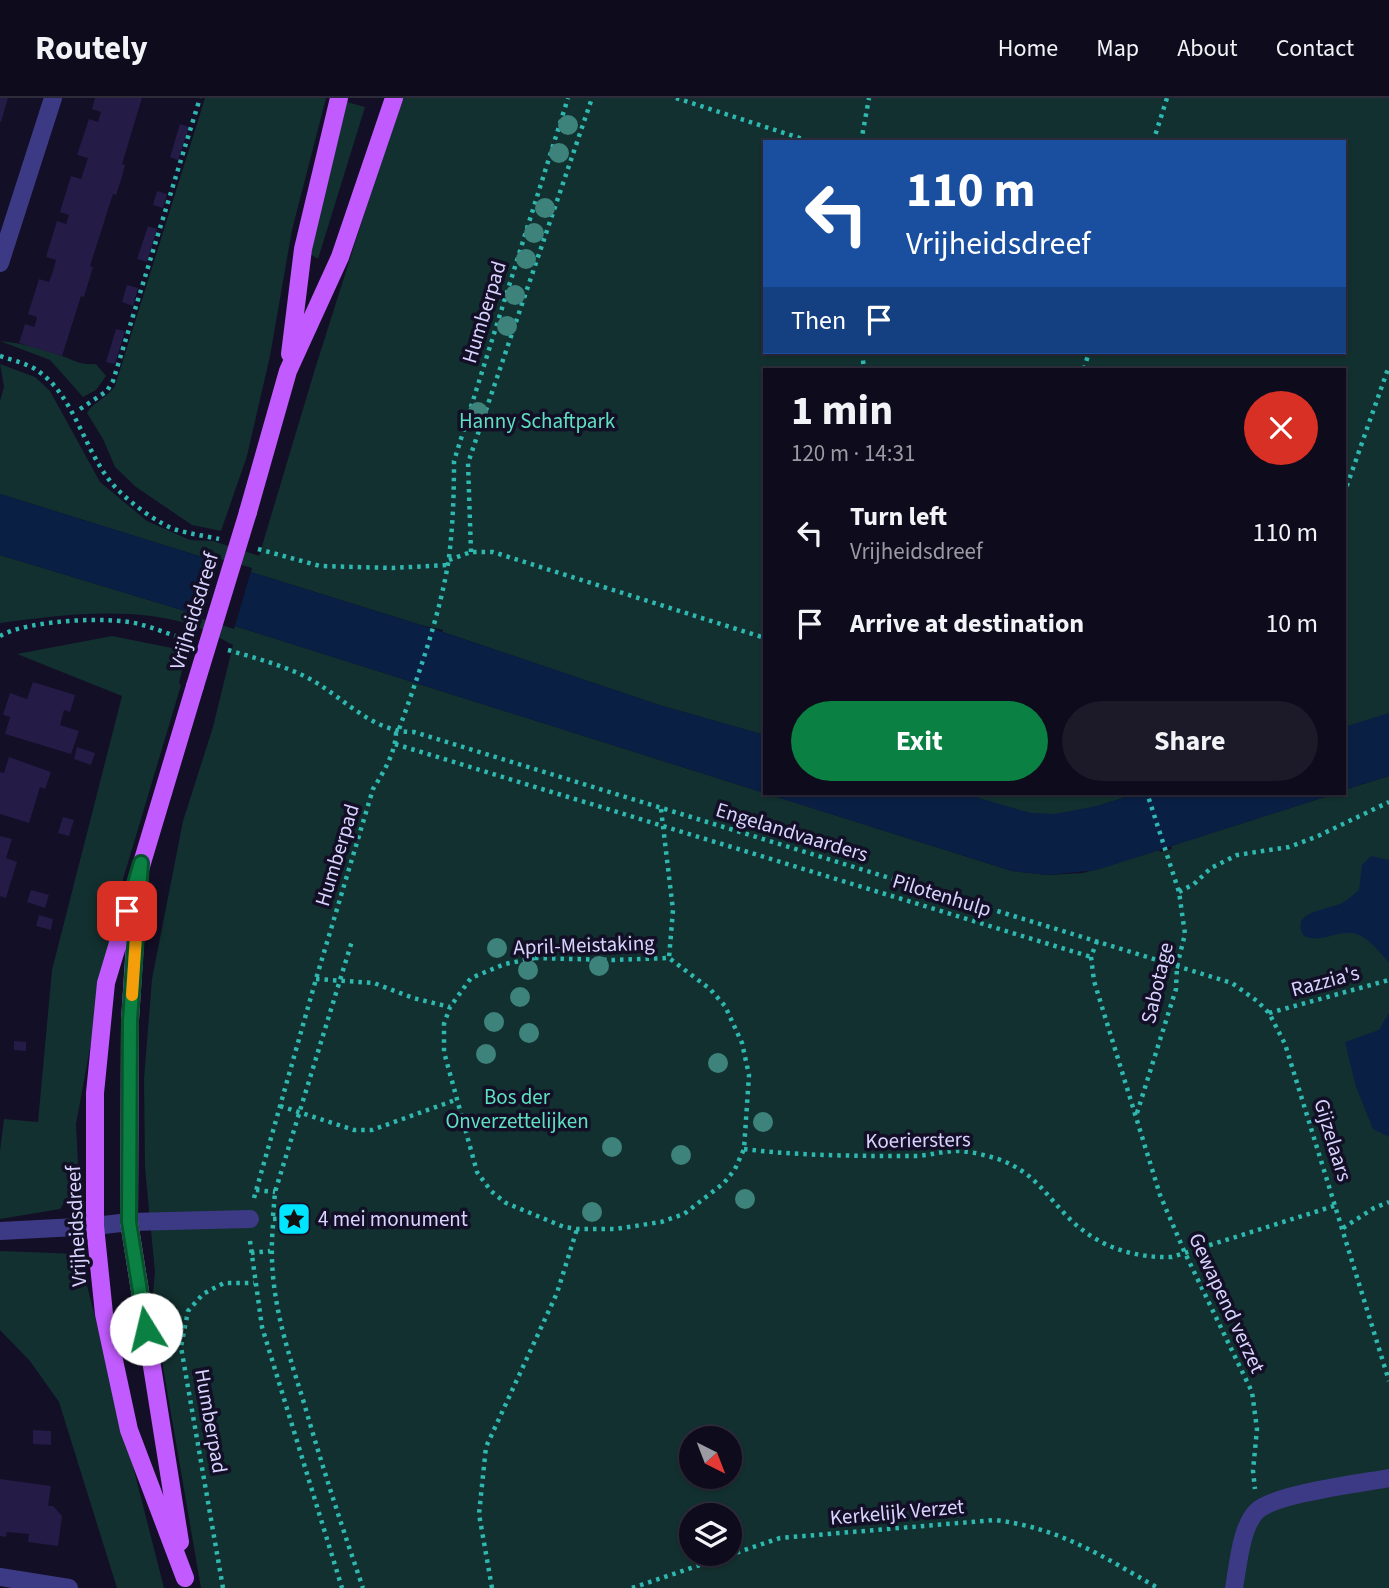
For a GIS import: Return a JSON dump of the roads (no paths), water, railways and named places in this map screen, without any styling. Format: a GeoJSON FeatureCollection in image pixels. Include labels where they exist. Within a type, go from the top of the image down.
{"type":"FeatureCollection","features":[{"type":"Feature","properties":{"kind":"main road","name":"Vrijheidsdreef"},"geometry":{"type":"LineString","coordinates":[[288,371],[303,249],[339,98]]}},
{"type":"Feature","properties":{"kind":"main road","name":"Vrijheidsdreef"},"geometry":{"type":"LineString","coordinates":[[186,1583],[129,1430],[104,1314],[95,1226],[95,1093],[106,983],[288,371],[340,257],[394,98]]}},
{"type":"Feature","properties":{"kind":"main road","name":"Vrijheidsdreef"},"geometry":{"type":"LineString","coordinates":[[141,863],[130,1020],[129,1222],[186,1583]]}},
{"type":"Feature","properties":{"kind":"street"},"geometry":{"type":"LineString","coordinates":[[0,262],[53,98]]}},
{"type":"Feature","properties":{"kind":"street"},"geometry":{"type":"LineString","coordinates":[[0,1231],[129,1222],[250,1219]]}},
{"type":"Feature","properties":{"kind":"street"},"geometry":{"type":"LineString","coordinates":[[1234,1588],[1245,1532],[1258,1510],[1280,1500],[1389,1478]]}},
{"type":"Feature","properties":{"kind":"street"},"geometry":{"type":"LineString","coordinates":[[0,1577],[69,1588]]}},
{"type":"Feature","properties":{"kind":"water"},"geometry":{"type":"Polygon","coordinates":[[[0,494],[443,632],[659,705],[763,734],[763,793],[238,627],[0,555],[0,494]]]}},
{"type":"Feature","properties":{"kind":"water"},"geometry":{"type":"Polygon","coordinates":[[[1389,713],[1389,776],[1346,789],[1346,726],[1389,713]]]}},
{"type":"Feature","properties":{"kind":"water"},"geometry":{"type":"Polygon","coordinates":[[[771,795],[968,795],[1031,813],[1055,814],[1097,806],[1133,795],[1331,795],[1097,870],[1048,875],[1012,871],[771,795]]]}},
{"type":"Feature","properties":{"kind":"water"},"geometry":{"type":"Polygon","coordinates":[[[1371,856],[1389,860],[1389,962],[1371,943],[1360,936],[1348,933],[1310,938],[1304,936],[1301,928],[1301,922],[1311,913],[1343,903],[1359,890],[1362,865],[1371,856]]]}},
{"type":"Feature","properties":{"kind":"water"},"geometry":{"type":"Polygon","coordinates":[[[1389,1013],[1389,1137],[1373,1129],[1356,1087],[1345,1042],[1379,1030],[1389,1013]]]}},
{"type":"Feature","properties":{"kind":"place","name":"4 mei monument"},"geometry":{"type":"Point","coordinates":[294,1219]}},
{"type":"Feature","properties":{"kind":"park label","name":"Hanny Schaftpark"},"geometry":{"type":"Point","coordinates":[537,421]}},
{"type":"Feature","properties":{"kind":"park label","name":"Bos der Onverzettelijken"},"geometry":{"type":"Point","coordinates":[517,1109]}}]}
